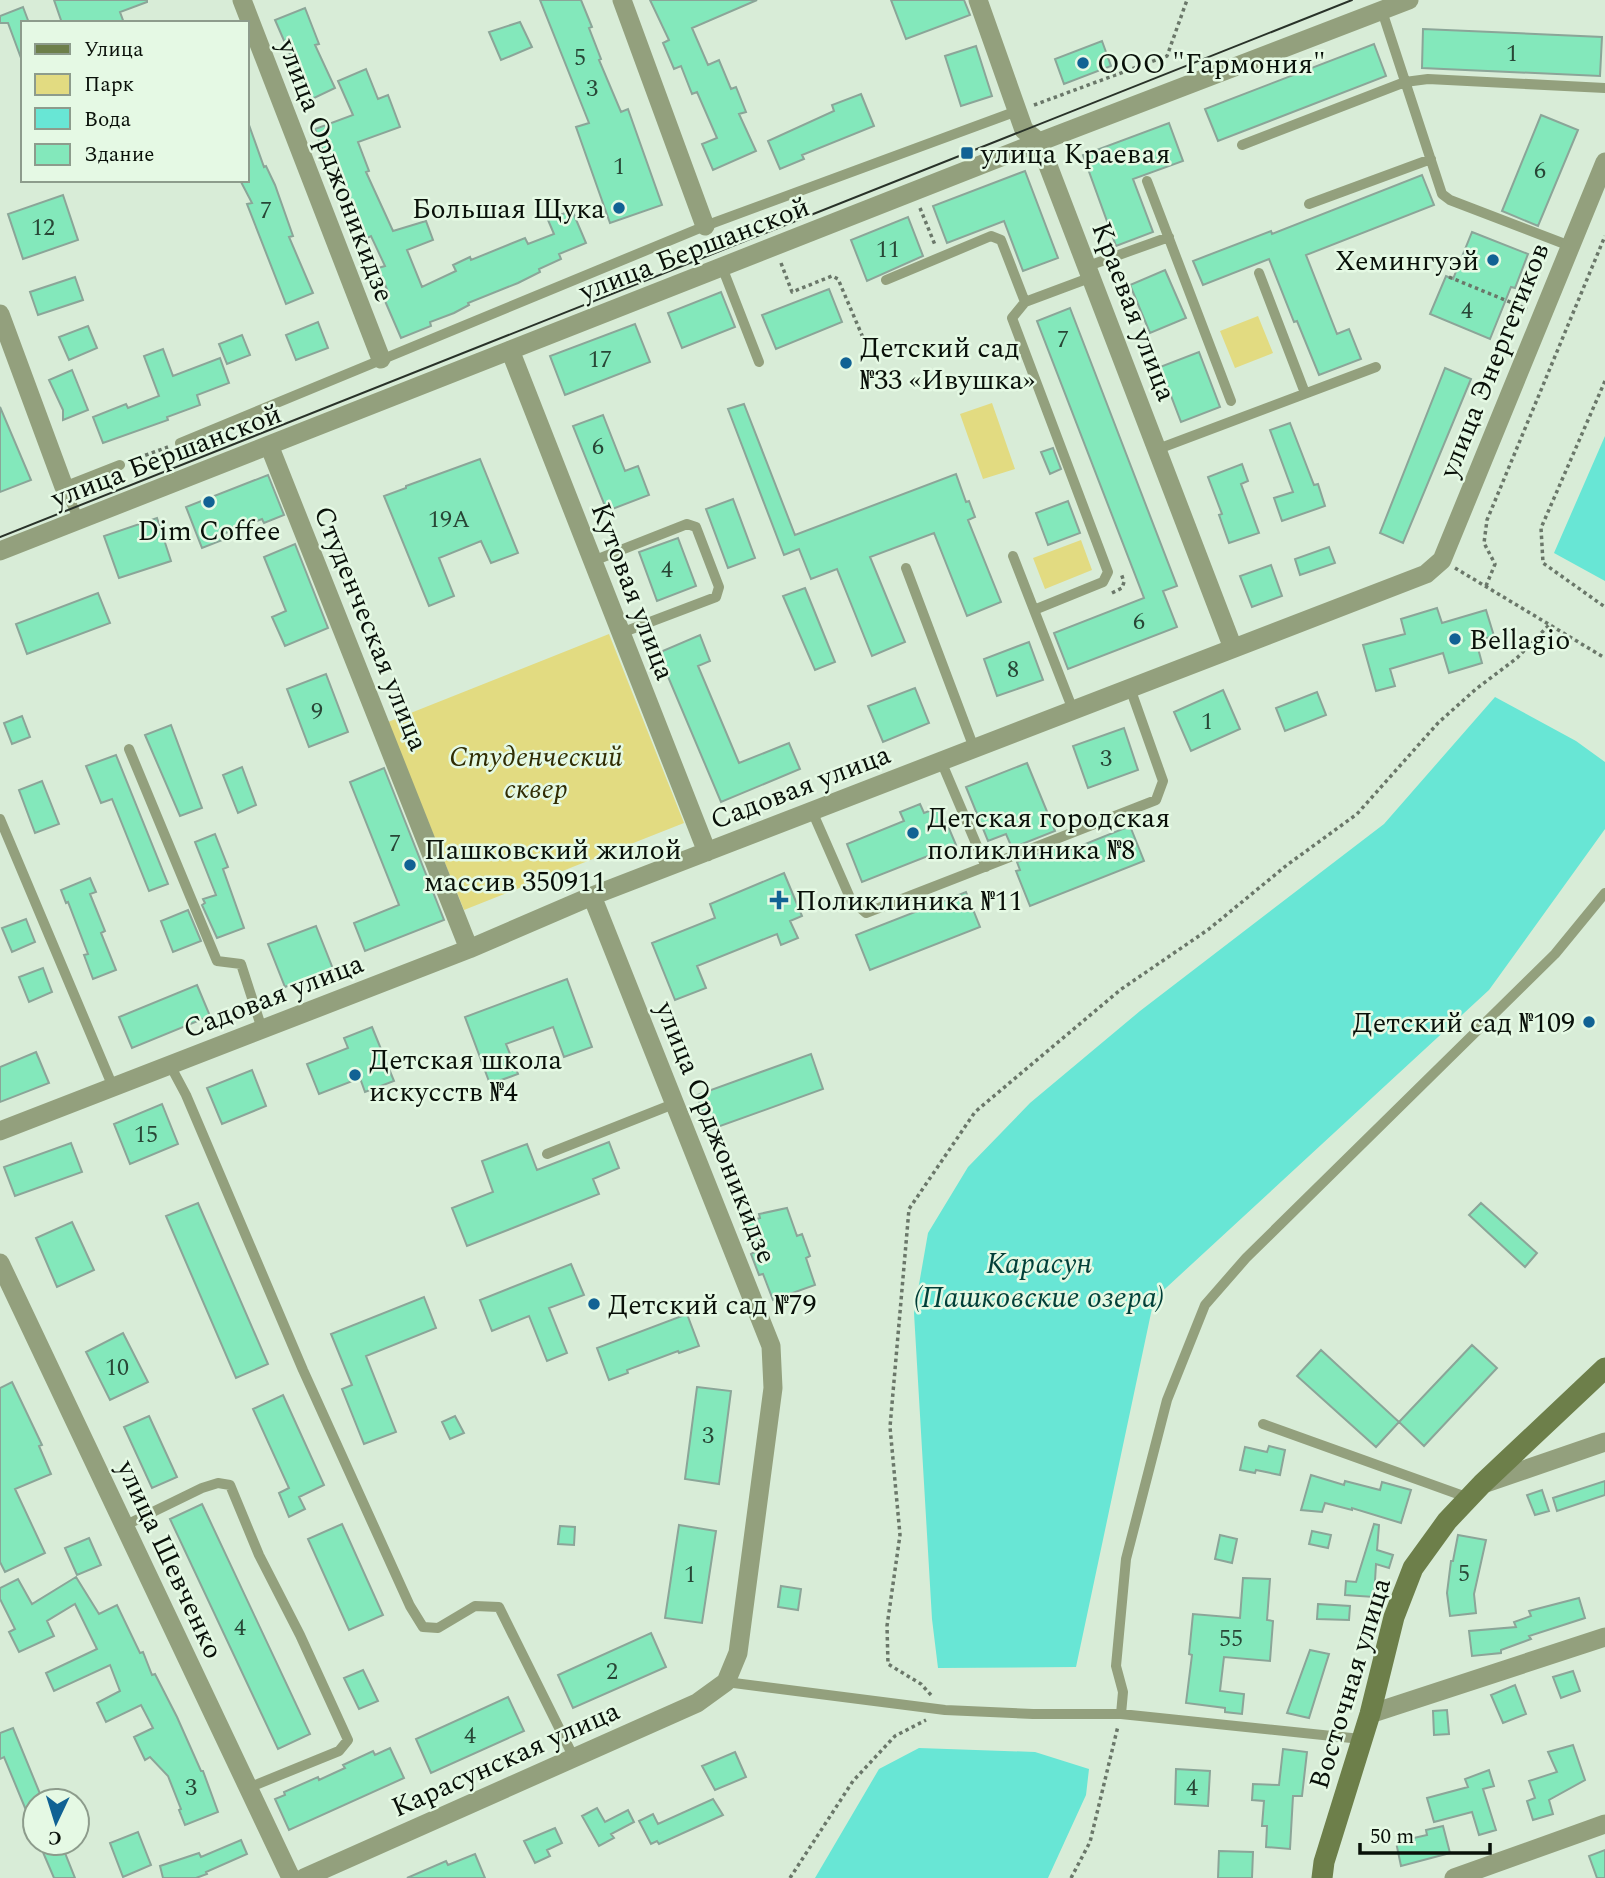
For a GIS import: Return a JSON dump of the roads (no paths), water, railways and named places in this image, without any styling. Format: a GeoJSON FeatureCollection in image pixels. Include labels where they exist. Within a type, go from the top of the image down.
{"type":"FeatureCollection","features":[{"type":"Feature","properties":{"kind":"street","name":"улица Орджоникидзе"},"geometry":{"type":"LineString","coordinates":[[242,0],[381,359]]}},
{"type":"Feature","properties":{"kind":"street"},"geometry":{"type":"LineString","coordinates":[[622,0],[705,226]]}},
{"type":"Feature","properties":{"kind":"street","name":"Краевая улица"},"geometry":{"type":"LineString","coordinates":[[978,0],[1024,130],[1039,142],[1233,648]]}},
{"type":"Feature","properties":{"kind":"street","name":"улица Бершанской"},"geometry":{"type":"LineString","coordinates":[[0,551],[1039,142],[1409,0]]}},
{"type":"Feature","properties":{"kind":"street","name":"улица Энергетиков"},"geometry":{"type":"LineString","coordinates":[[1426,573],[1442,560],[1605,162]]}},
{"type":"Feature","properties":{"kind":"street"},"geometry":{"type":"LineString","coordinates":[[0,314],[64,487]]}},
{"type":"Feature","properties":{"kind":"street","name":"Кутовая улица"},"geometry":{"type":"LineString","coordinates":[[510,350],[707,852]]}},
{"type":"Feature","properties":{"kind":"street","name":"Студенческая улица"},"geometry":{"type":"LineString","coordinates":[[269,445],[469,949]]}},
{"type":"Feature","properties":{"kind":"street","name":"Садовая улица"},"geometry":{"type":"LineString","coordinates":[[0,1131],[469,949],[592,896],[1426,573]]}},
{"type":"Feature","properties":{"kind":"street","name":"улица Орджоникидзе"},"geometry":{"type":"LineString","coordinates":[[592,896],[771,1346],[774,1388],[738,1653],[726,1682]]}},
{"type":"Feature","properties":{"kind":"street","name":"улица Шевченко"},"geometry":{"type":"LineString","coordinates":[[0,1263],[291,1878]]}},
{"type":"Feature","properties":{"kind":"street","name":"Восточная улица"},"geometry":{"type":"LineString","coordinates":[[1322,1878],[1324,1862],[1370,1714],[1394,1617],[1413,1568],[1447,1521],[1605,1368]]}},
{"type":"Feature","properties":{"kind":"street"},"geometry":{"type":"LineString","coordinates":[[1476,1491],[1605,1442]]}},
{"type":"Feature","properties":{"kind":"street"},"geometry":{"type":"LineString","coordinates":[[1370,1714],[1605,1637]]}},
{"type":"Feature","properties":{"kind":"street","name":"Карасунская улица"},"geometry":{"type":"LineString","coordinates":[[304,1878],[697,1703],[726,1682]]}},
{"type":"Feature","properties":{"kind":"street"},"geometry":{"type":"LineString","coordinates":[[1454,1878],[1605,1824]]}},
{"type":"Feature","properties":{"kind":"lane"},"geometry":{"type":"LineString","coordinates":[[1382,10],[1442,194],[1450,200],[1570,246]]}},
{"type":"Feature","properties":{"kind":"lane"},"geometry":{"type":"LineString","coordinates":[[1242,145],[1405,82],[1428,79],[1605,88]]}},
{"type":"Feature","properties":{"kind":"lane"},"geometry":{"type":"LineString","coordinates":[[180,443],[705,226],[1017,111]]}},
{"type":"Feature","properties":{"kind":"lane"},"geometry":{"type":"LineString","coordinates":[[1309,204],[1431,159]]}},
{"type":"Feature","properties":{"kind":"lane"},"geometry":{"type":"LineString","coordinates":[[1147,181],[1231,401]]}},
{"type":"Feature","properties":{"kind":"lane"},"geometry":{"type":"LineString","coordinates":[[886,280],[991,236],[1001,240],[1025,302]]}},
{"type":"Feature","properties":{"kind":"lane"},"geometry":{"type":"LineString","coordinates":[[1034,610],[1103,583],[1108,572],[1012,318],[1025,302],[1169,237]]}},
{"type":"Feature","properties":{"kind":"lane"},"geometry":{"type":"LineString","coordinates":[[722,267],[760,362]]}},
{"type":"Feature","properties":{"kind":"lane"},"geometry":{"type":"LineString","coordinates":[[1259,273],[1306,393]]}},
{"type":"Feature","properties":{"kind":"lane"},"geometry":{"type":"LineString","coordinates":[[1158,449],[1376,367]]}},
{"type":"Feature","properties":{"kind":"lane"},"geometry":{"type":"LineString","coordinates":[[79,520],[64,487],[120,465]]}},
{"type":"Feature","properties":{"kind":"lane"},"geometry":{"type":"LineString","coordinates":[[593,561],[687,524],[695,527],[719,587],[716,597],[621,633]]}},
{"type":"Feature","properties":{"kind":"lane"},"geometry":{"type":"LineString","coordinates":[[1013,556],[1073,710]]}},
{"type":"Feature","properties":{"kind":"lane"},"geometry":{"type":"LineString","coordinates":[[906,568],[974,748]]}},
{"type":"Feature","properties":{"kind":"lane"},"geometry":{"type":"LineString","coordinates":[[812,811],[851,900],[866,912],[986,867],[1156,800],[1163,781],[1130,688]]}},
{"type":"Feature","properties":{"kind":"lane"},"geometry":{"type":"LineString","coordinates":[[130,749],[217,961],[241,964],[262,1029]]}},
{"type":"Feature","properties":{"kind":"lane"},"geometry":{"type":"LineString","coordinates":[[941,761],[986,867]]}},
{"type":"Feature","properties":{"kind":"lane"},"geometry":{"type":"LineString","coordinates":[[0,818],[113,1087]]}},
{"type":"Feature","properties":{"kind":"lane"},"geometry":{"type":"LineString","coordinates":[[1121,1714],[1123,1692],[1116,1666],[1126,1559],[1167,1400],[1205,1305],[1246,1258],[1555,954],[1605,893]]}},
{"type":"Feature","properties":{"kind":"lane"},"geometry":{"type":"LineString","coordinates":[[170,1065],[186,1095],[303,1370],[423,1627],[438,1628],[475,1606],[499,1607],[574,1758]]}},
{"type":"Feature","properties":{"kind":"lane"},"geometry":{"type":"LineString","coordinates":[[547,1154],[676,1103]]}},
{"type":"Feature","properties":{"kind":"lane"},"geometry":{"type":"LineString","coordinates":[[1263,1424],[1476,1491]]}},
{"type":"Feature","properties":{"kind":"lane"},"geometry":{"type":"LineString","coordinates":[[124,1526],[202,1488],[218,1483],[230,1485],[259,1555],[300,1635],[348,1740],[340,1751],[248,1788]]}},
{"type":"Feature","properties":{"kind":"lane"},"geometry":{"type":"LineString","coordinates":[[726,1682],[945,1710],[1121,1714],[1361,1739]]}},
{"type":"Feature","properties":{"kind":"water"},"geometry":{"type":"Polygon","coordinates":[[[1605,436],[1605,581],[1554,553],[1605,436]]]}},
{"type":"Feature","properties":{"kind":"water","name":"Карасун (Пашковские озера)"},"geometry":{"type":"Polygon","coordinates":[[[1495,697],[1576,741],[1605,762],[1605,829],[1489,990],[1154,1299],[1076,1667],[938,1668],[932,1619],[914,1313],[928,1233],[968,1167],[1030,1103],[1140,1011],[1384,824],[1495,697]]]}},
{"type":"Feature","properties":{"kind":"water"},"geometry":{"type":"Polygon","coordinates":[[[919,1748],[1035,1752],[1089,1769],[1086,1795],[1048,1878],[815,1878],[879,1769],[919,1748]]]}},
{"type":"Feature","properties":{"kind":"tram line"},"geometry":{"type":"LineString","coordinates":[[0,537],[1352,0]]}},
{"type":"Feature","properties":{"kind":"place","name":"ООО \"Гармония\""},"geometry":{"type":"Point","coordinates":[1083,63]}},
{"type":"Feature","properties":{"kind":"place","name":"улица Краевая"},"geometry":{"type":"Point","coordinates":[967,153]}},
{"type":"Feature","properties":{"kind":"place","name":"Большая Щука"},"geometry":{"type":"Point","coordinates":[619,208]}},
{"type":"Feature","properties":{"kind":"place","name":"Хемингуэй"},"geometry":{"type":"Point","coordinates":[1493,260]}},
{"type":"Feature","properties":{"kind":"place","name":"Детский сад №33 «Ивушка»"},"geometry":{"type":"Point","coordinates":[846,363]}},
{"type":"Feature","properties":{"kind":"place","name":"Dim Coffee"},"geometry":{"type":"Point","coordinates":[209,502]}},
{"type":"Feature","properties":{"kind":"place","name":"Bellagio"},"geometry":{"type":"Point","coordinates":[1455,639]}},
{"type":"Feature","properties":{"kind":"place","name":"Детская городская поликлиника №8"},"geometry":{"type":"Point","coordinates":[913,833]}},
{"type":"Feature","properties":{"kind":"place","name":"Пашковский жилой массив 350911"},"geometry":{"type":"Point","coordinates":[410,865]}},
{"type":"Feature","properties":{"kind":"place","name":"Поликлиника №11"},"geometry":{"type":"Point","coordinates":[779,900]}},
{"type":"Feature","properties":{"kind":"place","name":"Детский сад №109"},"geometry":{"type":"Point","coordinates":[1589,1022]}},
{"type":"Feature","properties":{"kind":"place","name":"Детская школа искусств №4"},"geometry":{"type":"Point","coordinates":[355,1075]}},
{"type":"Feature","properties":{"kind":"place","name":"Детский сад №79"},"geometry":{"type":"Point","coordinates":[594,1304]}},
{"type":"Feature","properties":{"kind":"park label","name":"Студенческий сквер"},"geometry":{"type":"Point","coordinates":[536,772]}}]}
